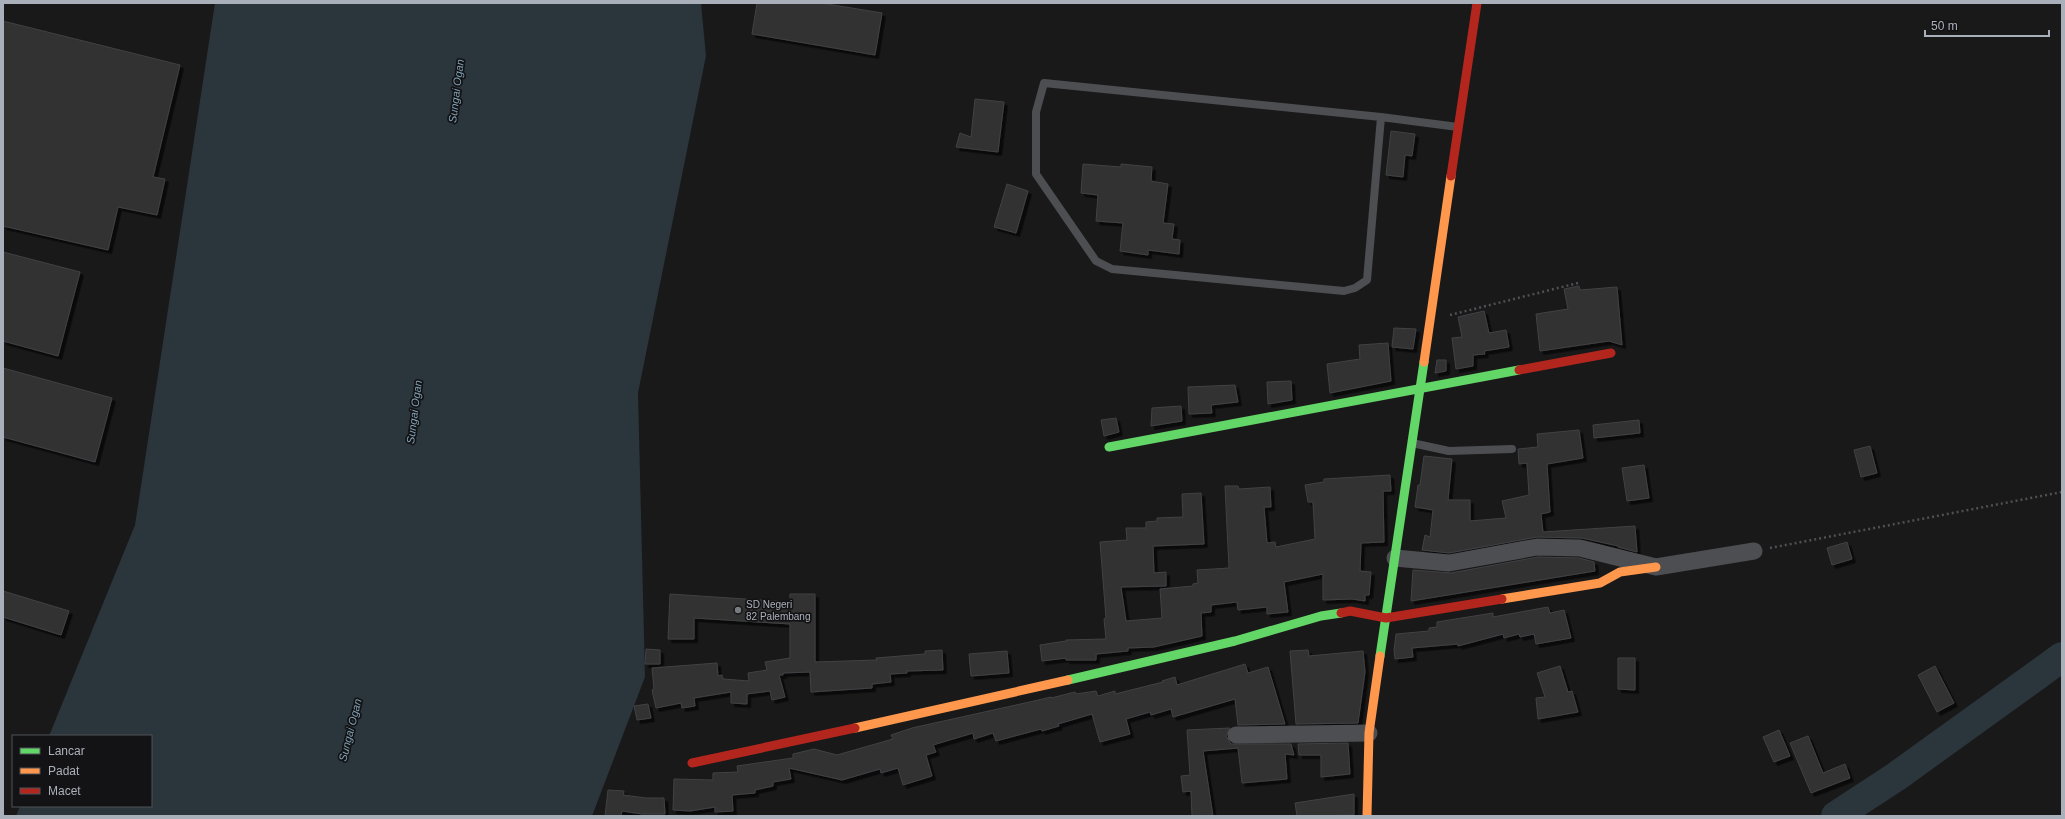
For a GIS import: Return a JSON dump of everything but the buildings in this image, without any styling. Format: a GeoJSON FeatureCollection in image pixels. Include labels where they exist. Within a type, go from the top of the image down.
{"type":"FeatureCollection","features":[{"type":"Feature","properties":{"kind":"street"},"geometry":{"type":"LineString","coordinates":[[1368,816],[1366,805],[1369,733],[1477,3]]}},
{"type":"Feature","properties":{"kind":"street"},"geometry":{"type":"LineString","coordinates":[[1109,447],[1610,353]]}},
{"type":"Feature","properties":{"kind":"street"},"geometry":{"type":"LineString","coordinates":[[1395,558],[1449,563],[1537,547],[1580,548],[1619,565],[1656,567],[1754,551]]}},
{"type":"Feature","properties":{"kind":"street"},"geometry":{"type":"LineString","coordinates":[[692,763],[953,707],[1236,641],[1321,616],[1350,611],[1386,618],[1600,583],[1619,565]]}},
{"type":"Feature","properties":{"kind":"street"},"geometry":{"type":"LineString","coordinates":[[1236,735],[1369,733]]}},
{"type":"Feature","properties":{"kind":"lane"},"geometry":{"type":"LineString","coordinates":[[1381,117],[1367,280],[1355,288],[1344,291],[1112,269],[1096,261],[1036,174],[1036,112],[1044,83],[1381,117],[1459,127]]}},
{"type":"Feature","properties":{"kind":"lane"},"geometry":{"type":"LineString","coordinates":[[1411,443],[1449,451],[1512,449]]}},
{"type":"Feature","properties":{"kind":"path"},"geometry":{"type":"LineString","coordinates":[[1430,320],[1578,282]]}},
{"type":"Feature","properties":{"kind":"path"},"geometry":{"type":"LineString","coordinates":[[1754,551],[2062,492]]}},
{"type":"Feature","properties":{"kind":"water","name":"Sungai Ogan"},"geometry":{"type":"Polygon","coordinates":[[[215,3],[701,3],[706,56],[638,393],[645,677],[592,816],[16,816],[20,807],[152,807],[152,735],[49,735],[135,525],[215,3]]]}},
{"type":"Feature","properties":{"kind":"waterway"},"geometry":{"type":"LineString","coordinates":[[1836,816],[1897,776],[2062,657]]}},
{"type":"Feature","properties":{"kind":"traffic: fast"},"geometry":{"type":"LineString","coordinates":[[1380,656],[1424,362]]}},
{"type":"Feature","properties":{"kind":"traffic: fast"},"geometry":{"type":"LineString","coordinates":[[1109,447],[1519,370]]}},
{"type":"Feature","properties":{"kind":"traffic: fast"},"geometry":{"type":"LineString","coordinates":[[1068,680],[1235,641],[1321,616],[1341,613]]}},
{"type":"Feature","properties":{"kind":"traffic: slow"},"geometry":{"type":"LineString","coordinates":[[1424,362],[1451,176]]}},
{"type":"Feature","properties":{"kind":"traffic: slow"},"geometry":{"type":"LineString","coordinates":[[1502,599],[1600,583],[1620,572],[1656,567]]}},
{"type":"Feature","properties":{"kind":"traffic: slow"},"geometry":{"type":"LineString","coordinates":[[1367,816],[1369,733],[1380,656]]}},
{"type":"Feature","properties":{"kind":"traffic: slow"},"geometry":{"type":"LineString","coordinates":[[855,728],[1068,680]]}},
{"type":"Feature","properties":{"kind":"traffic: jam"},"geometry":{"type":"LineString","coordinates":[[1451,176],[1477,3]]}},
{"type":"Feature","properties":{"kind":"traffic: jam"},"geometry":{"type":"LineString","coordinates":[[1519,370],[1611,353]]}},
{"type":"Feature","properties":{"kind":"traffic: jam"},"geometry":{"type":"LineString","coordinates":[[1341,613],[1350,611],[1386,618],[1502,599]]}},
{"type":"Feature","properties":{"kind":"traffic: jam"},"geometry":{"type":"LineString","coordinates":[[692,763],[855,728]]}},
{"type":"Feature","properties":{"kind":"place","name":"SD Negeri 82 Palembang"},"geometry":{"type":"Point","coordinates":[738,610]}}]}
